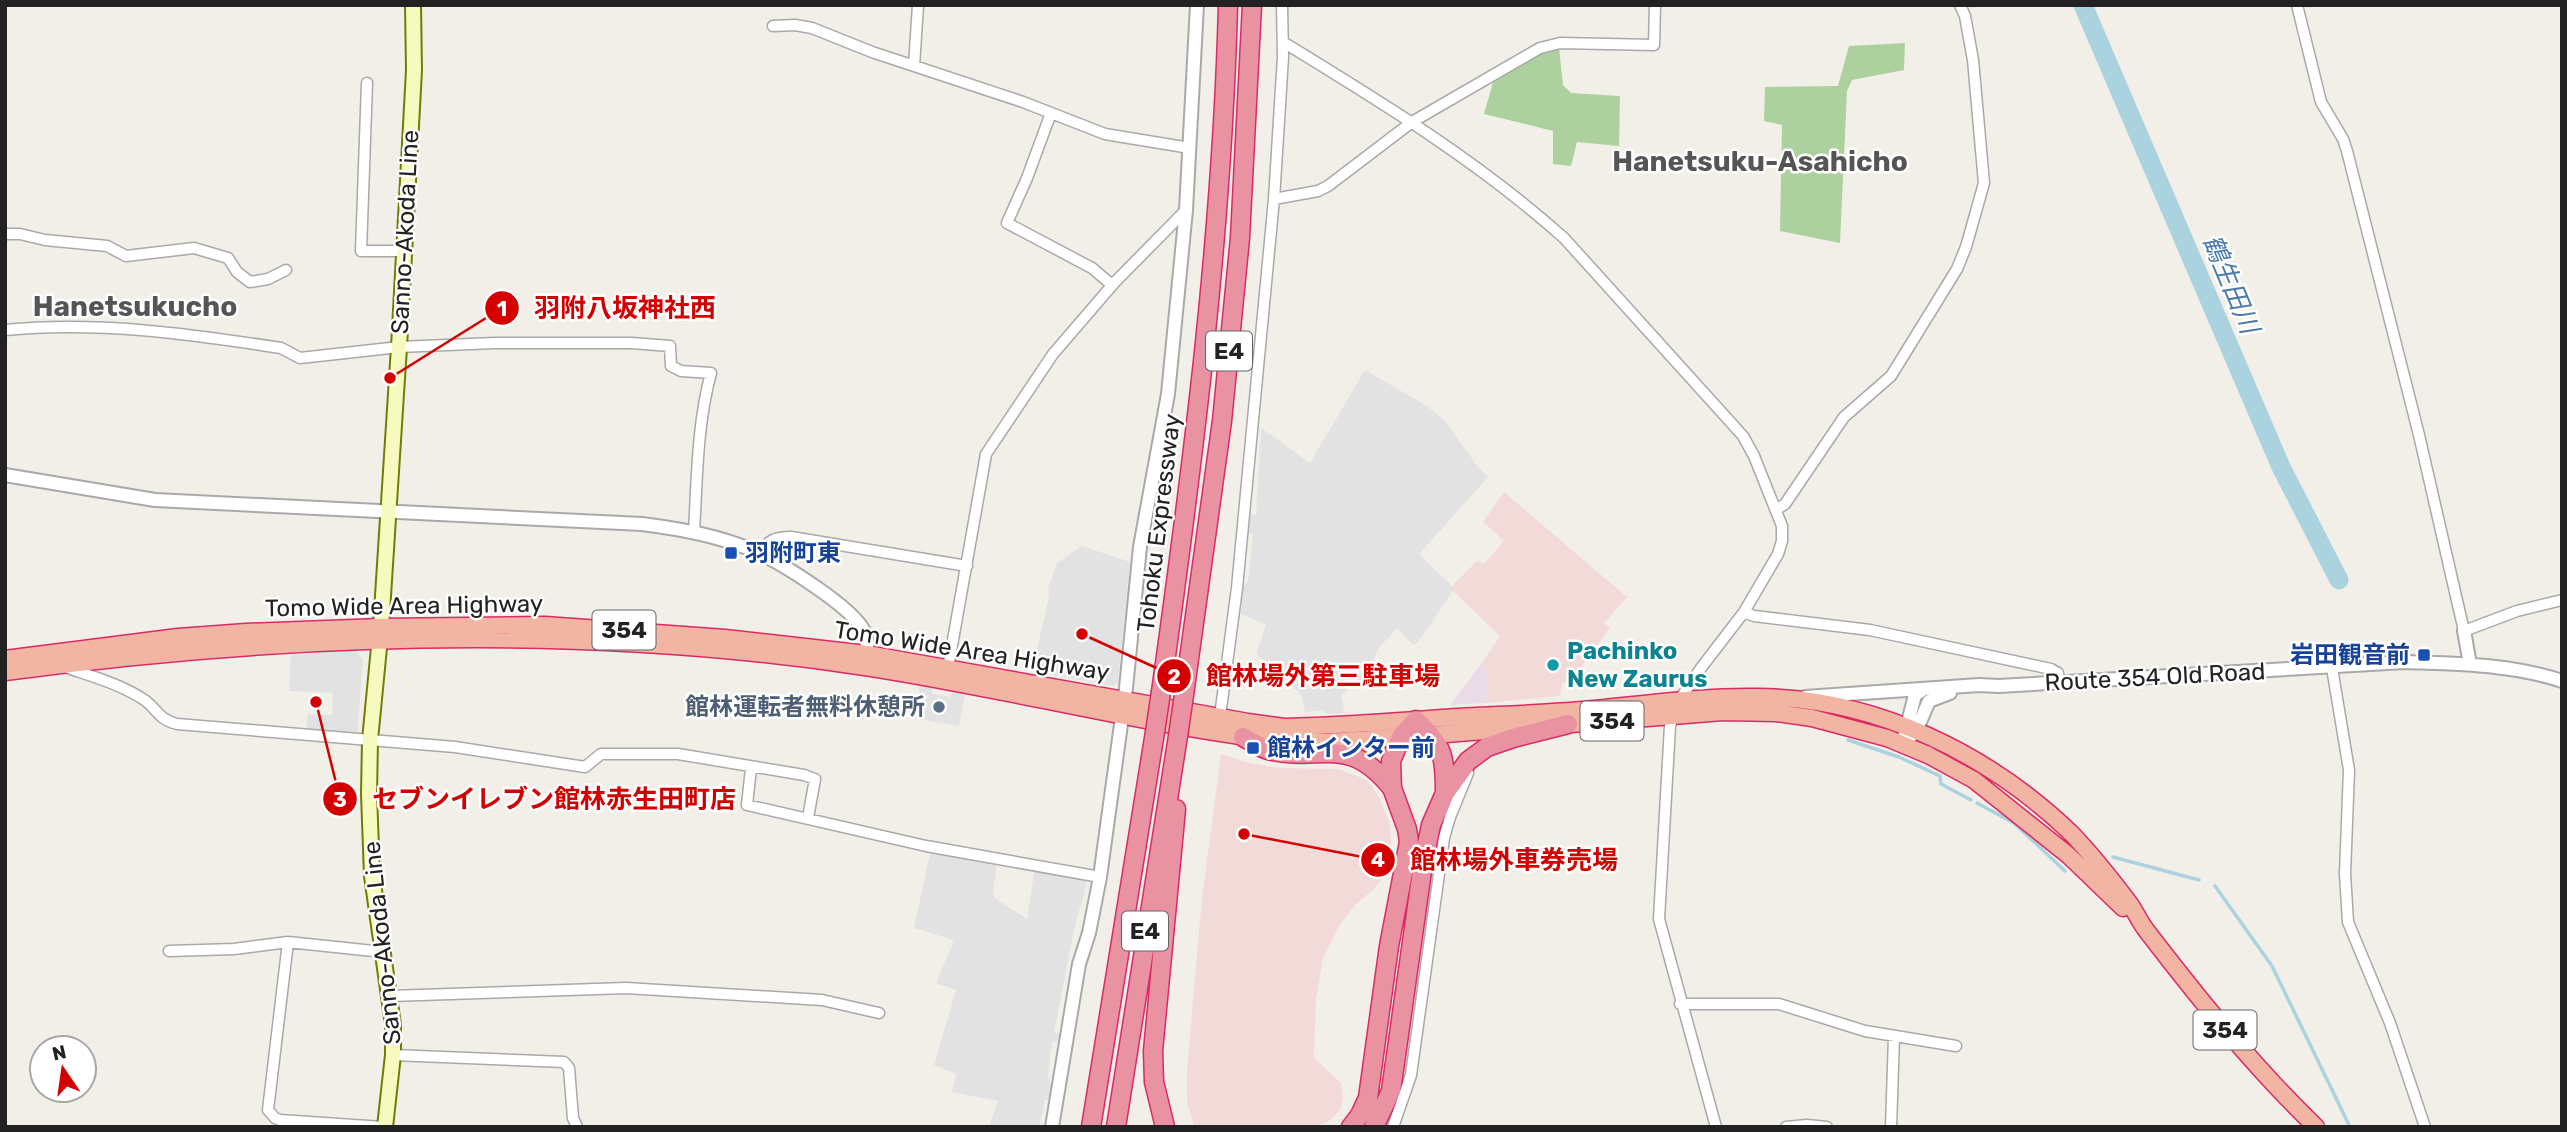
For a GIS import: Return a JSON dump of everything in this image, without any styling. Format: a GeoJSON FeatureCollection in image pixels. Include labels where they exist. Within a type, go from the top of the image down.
{"type":"FeatureCollection","features":[{"type":"Feature","properties":{"kind":"highway","name":"Tohoku Expressway"},"geometry":{"type":"LineString","coordinates":[[1091,1127],[1155,732],[1186,510],[1211,296],[1224,113],[1228,5]]}},
{"type":"Feature","properties":{"kind":"highway","name":"Tohoku Expressway"},"geometry":{"type":"LineString","coordinates":[[1116,1127],[1178,736],[1220,435],[1238,262],[1252,5]]}},
{"type":"Feature","properties":{"kind":"highway","name":"Tomo Wide Area Highway"},"geometry":{"type":"LineString","coordinates":[[6,662],[178,637],[380,633],[545,625],[725,638],[1123,707],[1220,716],[1285,727],[1676,709],[1783,714],[1848,726],[1903,745],[1936,759],[1982,785],[2068,855],[2143,926]]}},
{"type":"Feature","properties":{"kind":"highway","name":"Tomo Wide Area Highway"},"geometry":{"type":"LineString","coordinates":[[6,662],[60,664],[380,633]]}},
{"type":"Feature","properties":{"kind":"highway","name":"Tomo Wide Area Highway"},"geometry":{"type":"LineString","coordinates":[[866,661],[948,668],[1243,737],[1297,743],[1568,724],[1676,709],[1723,697],[1785,698],[1836,706],[1911,729],[1980,762],[2044,808],[2074,837],[2109,876],[2143,926],[2230,1036],[2271,1083],[2316,1127]]}},
{"type":"Feature","properties":{"kind":"highway"},"geometry":{"type":"LineString","coordinates":[[1351,1127],[1368,1098],[1388,946],[1408,856],[1407,829],[1392,788],[1391,761],[1401,737],[1416,720],[1433,735],[1441,749],[1445,761],[1445,793]]}},
{"type":"Feature","properties":{"kind":"highway"},"geometry":{"type":"LineString","coordinates":[[1374,1127],[1391,1091],[1423,864],[1432,825],[1445,793],[1468,761],[1487,747],[1568,724]]}},
{"type":"Feature","properties":{"kind":"highway"},"geometry":{"type":"LineString","coordinates":[[1165,1127],[1155,1090],[1153,1051],[1163,925],[1176,819],[1178,736]]}},
{"type":"Feature","properties":{"kind":"highway"},"geometry":{"type":"LineString","coordinates":[[1243,737],[1265,749],[1331,752],[1357,757],[1380,774],[1392,788]]}},
{"type":"Feature","properties":{"kind":"highway"},"geometry":{"type":"LineString","coordinates":[[1083,1127],[1114,987]]}},
{"type":"Feature","properties":{"kind":"main road","name":"Sanno-Akoda Line"},"geometry":{"type":"LineString","coordinates":[[384,1127],[393,1055],[390,996],[372,876],[370,740],[400,347],[414,70],[413,5]]}},
{"type":"Feature","properties":{"kind":"street"},"geometry":{"type":"LineString","coordinates":[[914,66],[918,5]]}},
{"type":"Feature","properties":{"kind":"street"},"geometry":{"type":"LineString","coordinates":[[1052,1127],[1079,964],[1089,933],[1100,877],[1123,707],[1140,547],[1168,394],[1186,210],[1197,5]]}},
{"type":"Feature","properties":{"kind":"street"},"geometry":{"type":"LineString","coordinates":[[1220,716],[1237,593],[1275,200],[1283,42],[1282,5]]}},
{"type":"Feature","properties":{"kind":"street"},"geometry":{"type":"LineString","coordinates":[[1275,200],[1318,191],[1328,186],[1412,121],[1540,48],[1560,43],[1654,46],[1655,5]]}},
{"type":"Feature","properties":{"kind":"street"},"geometry":{"type":"LineString","coordinates":[[1777,509],[1785,504],[1844,417],[1880,388],[1896,369],[1957,269],[1966,247],[1984,183],[1973,60],[1965,16],[1960,5]]}},
{"type":"Feature","properties":{"kind":"street"},"geometry":{"type":"LineString","coordinates":[[2297,5],[2321,102],[2347,151],[2416,423],[2470,664]]}},
{"type":"Feature","properties":{"kind":"street"},"geometry":{"type":"LineString","coordinates":[[773,26],[795,25],[812,28],[1105,134],[1190,148]]}},
{"type":"Feature","properties":{"kind":"street"},"geometry":{"type":"LineString","coordinates":[[1283,42],[1412,121],[1472,162],[1531,209],[1596,270],[1743,436],[1777,509],[1782,526],[1781,548],[1744,612],[1701,668],[1676,709],[1659,919],[1680,1004],[1716,1127]]}},
{"type":"Feature","properties":{"kind":"street"},"geometry":{"type":"LineString","coordinates":[[367,83],[361,251],[404,251]]}},
{"type":"Feature","properties":{"kind":"street"},"geometry":{"type":"LineString","coordinates":[[1051,113],[1007,223],[1092,268],[1112,285]]}},
{"type":"Feature","properties":{"kind":"street"},"geometry":{"type":"LineString","coordinates":[[948,668],[986,454],[1053,354],[1112,285],[1186,210]]}},
{"type":"Feature","properties":{"kind":"street"},"geometry":{"type":"LineString","coordinates":[[5,234],[107,246],[126,256],[194,248],[228,258],[237,272],[250,282],[268,279],[286,270]]}},
{"type":"Feature","properties":{"kind":"street"},"geometry":{"type":"LineString","coordinates":[[5,330],[66,327],[156,330],[281,348],[300,358],[400,347],[495,343],[632,343],[670,346],[671,366],[681,371],[711,373],[706,391],[697,469],[694,532]]}},
{"type":"Feature","properties":{"kind":"street"},"geometry":{"type":"LineString","coordinates":[[5,475],[155,500],[642,524],[694,532],[758,553],[848,612],[863,629],[866,637],[866,661]]}},
{"type":"Feature","properties":{"kind":"street"},"geometry":{"type":"LineString","coordinates":[[758,553],[777,537],[792,537],[967,566]]}},
{"type":"Feature","properties":{"kind":"street"},"geometry":{"type":"LineString","coordinates":[[2464,631],[2517,611],[2562,600]]}},
{"type":"Feature","properties":{"kind":"street"},"geometry":{"type":"LineString","coordinates":[[1744,612],[1754,616],[1870,631],[2050,669],[2057,673],[2059,682]]}},
{"type":"Feature","properties":{"kind":"street","name":"Route 354 Old Road"},"geometry":{"type":"LineString","coordinates":[[1911,729],[1915,695],[1925,689],[2405,662],[2470,664],[2525,671],[2562,681]]}},
{"type":"Feature","properties":{"kind":"street"},"geometry":{"type":"LineString","coordinates":[[60,664],[115,684],[146,701],[166,722],[455,747],[585,767],[601,754],[678,754],[804,775],[815,779],[808,818]]}},
{"type":"Feature","properties":{"kind":"street"},"geometry":{"type":"LineString","coordinates":[[2332,668],[2350,788],[2345,874],[2348,922],[2387,1012],[2425,1127]]}},
{"type":"Feature","properties":{"kind":"street","name":"Route 354 Old Road"},"geometry":{"type":"LineString","coordinates":[[1903,745],[1925,707],[1937,696],[1999,686]]}},
{"type":"Feature","properties":{"kind":"street"},"geometry":{"type":"LineString","coordinates":[[1785,698],[1925,689]]}},
{"type":"Feature","properties":{"kind":"street"},"geometry":{"type":"LineString","coordinates":[[751,768],[747,805],[926,846],[1100,877]]}},
{"type":"Feature","properties":{"kind":"street"},"geometry":{"type":"LineString","coordinates":[[1394,1127],[1411,1075],[1444,838],[1463,781],[1470,770]]}},
{"type":"Feature","properties":{"kind":"street"},"geometry":{"type":"LineString","coordinates":[[169,951],[234,949],[288,942],[383,952]]}},
{"type":"Feature","properties":{"kind":"street"},"geometry":{"type":"LineString","coordinates":[[288,942],[268,1110],[280,1120],[384,1127]]}},
{"type":"Feature","properties":{"kind":"street"},"geometry":{"type":"LineString","coordinates":[[390,996],[626,988],[822,1000],[879,1013]]}},
{"type":"Feature","properties":{"kind":"street"},"geometry":{"type":"LineString","coordinates":[[1680,1004],[1779,1004],[1858,1029],[1956,1046]]}},
{"type":"Feature","properties":{"kind":"street"},"geometry":{"type":"LineString","coordinates":[[1891,1127],[1894,1037]]}},
{"type":"Feature","properties":{"kind":"street"},"geometry":{"type":"LineString","coordinates":[[393,1055],[564,1062],[569,1068],[573,1118],[577,1127]]}},
{"type":"Feature","properties":{"kind":"street"},"geometry":{"type":"LineString","coordinates":[[1786,1127],[1827,1127]]}},
{"type":"Feature","properties":{"kind":"shaded area"},"geometry":{"type":"Polygon","coordinates":[[[1365,370],[1427,406],[1445,421],[1488,477],[1419,554],[1452,586],[1453,591],[1418,642],[1413,645],[1397,628],[1379,648],[1368,672],[1368,683],[1350,687],[1341,696],[1345,713],[1327,714],[1322,710],[1305,712],[1302,695],[1256,654],[1266,625],[1241,614],[1243,584],[1248,582],[1253,534],[1246,533],[1248,514],[1256,515],[1261,428],[1310,463],[1365,370]]]}},
{"type":"Feature","properties":{"kind":"shaded area"},"geometry":{"type":"Polygon","coordinates":[[[1504,492],[1627,597],[1604,623],[1610,628],[1570,682],[1563,682],[1560,696],[1486,703],[1488,669],[1482,663],[1500,636],[1453,591],[1452,586],[1478,560],[1484,564],[1504,541],[1483,522],[1504,492]]]}},
{"type":"Feature","properties":{"kind":"shaded area"},"geometry":{"type":"Polygon","coordinates":[[[1082,546],[1130,562],[1118,682],[1113,686],[1032,671],[1049,597],[1048,588],[1057,563],[1082,546]]]}},
{"type":"Feature","properties":{"kind":"shaded area"},"geometry":{"type":"Polygon","coordinates":[[[355,650],[363,659],[357,736],[306,731],[308,714],[332,715],[333,693],[289,691],[291,652],[355,650]]]}},
{"type":"Feature","properties":{"kind":"shaded area"},"geometry":{"type":"Polygon","coordinates":[[[1482,663],[1488,669],[1486,703],[1450,705],[1482,663]]]}},
{"type":"Feature","properties":{"kind":"shaded area","name":"館林運転者無料休憩所"},"geometry":{"type":"Polygon","coordinates":[[[920,686],[932,688],[932,694],[951,697],[952,692],[965,694],[959,726],[914,718],[920,686]]]}},
{"type":"Feature","properties":{"kind":"shaded area"},"geometry":{"type":"Polygon","coordinates":[[[1221,754],[1277,768],[1338,769],[1367,780],[1379,797],[1390,824],[1391,843],[1386,873],[1341,923],[1323,958],[1316,999],[1314,1058],[1341,1083],[1343,1097],[1341,1109],[1329,1121],[1316,1127],[1195,1127],[1187,1101],[1187,1069],[1202,898],[1221,754]]]}},
{"type":"Feature","properties":{"kind":"shaded area"},"geometry":{"type":"Polygon","coordinates":[[[930,854],[997,862],[993,893],[995,898],[1027,919],[1035,868],[1087,878],[1054,1032],[1061,1034],[1059,1041],[1052,1042],[1048,1076],[1051,1083],[1049,1100],[1045,1100],[1039,1127],[989,1127],[998,1101],[952,1092],[956,1074],[934,1065],[956,990],[936,983],[954,940],[914,928],[930,854]]]}},
{"type":"Feature","properties":{"kind":"green space"},"geometry":{"type":"Polygon","coordinates":[[[1905,43],[1904,70],[1852,80],[1847,91],[1840,243],[1780,231],[1782,125],[1764,121],[1765,87],[1838,86],[1849,46],[1905,43]]]}},
{"type":"Feature","properties":{"kind":"green space"},"geometry":{"type":"Polygon","coordinates":[[[1559,48],[1563,85],[1571,93],[1620,96],[1619,146],[1577,142],[1571,166],[1553,164],[1553,131],[1484,114],[1494,79],[1542,52],[1559,48]]]}},
{"type":"Feature","properties":{"kind":"waterway","name":"鶴生田川"},"geometry":{"type":"LineString","coordinates":[[2083,5],[2281,467],[2339,580]]}},
{"type":"Feature","properties":{"kind":"waterway"},"geometry":{"type":"LineString","coordinates":[[1848,740],[1899,757],[1940,776],[1941,784],[1971,800]]}},
{"type":"Feature","properties":{"kind":"waterway"},"geometry":{"type":"LineString","coordinates":[[1977,803],[2014,823],[2065,871]]}},
{"type":"Feature","properties":{"kind":"waterway"},"geometry":{"type":"LineString","coordinates":[[2113,857],[2199,880]]}},
{"type":"Feature","properties":{"kind":"waterway"},"geometry":{"type":"LineString","coordinates":[[2215,886],[2272,966],[2350,1127]]}},
{"type":"Feature","properties":{"kind":"place","name":"羽附八坂神社西"},"geometry":{"type":"Point","coordinates":[390,378]}},
{"type":"Feature","properties":{"kind":"place","name":"羽附町東"},"geometry":{"type":"Point","coordinates":[731,553]}},
{"type":"Feature","properties":{"kind":"place","name":"館林場外第三駐車場"},"geometry":{"type":"Point","coordinates":[1082,634]}},
{"type":"Feature","properties":{"kind":"place","name":"岩田観音前"},"geometry":{"type":"Point","coordinates":[2424,655]}},
{"type":"Feature","properties":{"kind":"place","name":"Pachinko New Zaurus"},"geometry":{"type":"Point","coordinates":[1553,665]}},
{"type":"Feature","properties":{"kind":"place","name":"セブンイレブン館林赤生田町店"},"geometry":{"type":"Point","coordinates":[316,702]}},
{"type":"Feature","properties":{"kind":"place","name":"館林運転者無料休憩所"},"geometry":{"type":"Point","coordinates":[939,707]}},
{"type":"Feature","properties":{"kind":"place","name":"館林インター前"},"geometry":{"type":"Point","coordinates":[1253,748]}},
{"type":"Feature","properties":{"kind":"place","name":"館林場外車券売場"},"geometry":{"type":"Point","coordinates":[1244,834]}},
{"type":"Feature","properties":{"kind":"district","name":"Hanetsuku-Asahicho"},"geometry":{"type":"Point","coordinates":[1760,161]}},
{"type":"Feature","properties":{"kind":"district","name":"Hanetsukucho"},"geometry":{"type":"Point","coordinates":[135,306]}}]}
